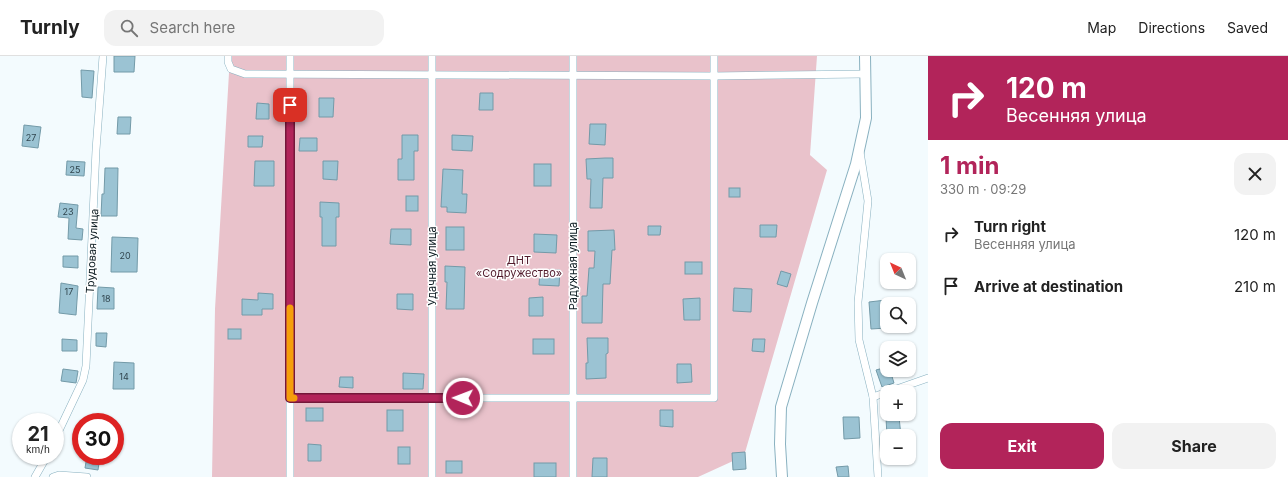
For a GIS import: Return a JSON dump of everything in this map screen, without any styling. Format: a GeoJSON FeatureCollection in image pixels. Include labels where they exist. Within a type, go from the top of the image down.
{"type":"FeatureCollection","features":[{"type":"Feature","properties":{"kind":"street","name":"Трудовая улица"},"geometry":{"type":"LineString","coordinates":[[64,420],[83,380],[86,366],[96,150],[103,56]]}},
{"type":"Feature","properties":{"kind":"street"},"geometry":{"type":"LineString","coordinates":[[228,56],[228,62],[231,69],[245,74],[573,76],[865,74]]}},
{"type":"Feature","properties":{"kind":"street"},"geometry":{"type":"LineString","coordinates":[[290,56],[290,477]]}},
{"type":"Feature","properties":{"kind":"street","name":"Удачная улица"},"geometry":{"type":"LineString","coordinates":[[432,56],[432,477]]}},
{"type":"Feature","properties":{"kind":"street","name":"Радужная улица"},"geometry":{"type":"LineString","coordinates":[[573,56],[573,477]]}},
{"type":"Feature","properties":{"kind":"street"},"geometry":{"type":"LineString","coordinates":[[290,398],[714,398],[714,56]]}},
{"type":"Feature","properties":{"kind":"street"},"geometry":{"type":"LineString","coordinates":[[782,477],[780,444],[781,408],[860,148],[866,118],[865,56]]}},
{"type":"Feature","properties":{"kind":"street"},"geometry":{"type":"LineString","coordinates":[[860,148],[868,201],[858,302],[859,340],[873,397],[878,477]]}},
{"type":"Feature","properties":{"kind":"street"},"geometry":{"type":"LineString","coordinates":[[908,385],[928,378]]}},
{"type":"Feature","properties":{"kind":"street"},"geometry":{"type":"LineString","coordinates":[[873,397],[880,395]]}},
{"type":"Feature","properties":{"kind":"street"},"geometry":{"type":"LineString","coordinates":[[35,477],[42,465]]}},
{"type":"Feature","properties":{"kind":"street"},"geometry":{"type":"LineString","coordinates":[[53,477],[58,475],[87,477]]}},
{"type":"Feature","properties":{"kind":"green space","name":"ДНТ «Содружество»"},"geometry":{"type":"Polygon","coordinates":[[[230,56],[817,56],[810,155],[827,170],[744,456],[698,477],[212,477],[215,309],[230,56]]]}},
{"type":"Feature","properties":{"kind":"building"},"geometry":{"type":"Polygon","coordinates":[[[114,56],[135,56],[134,72],[114,72],[114,56]]]}},
{"type":"Feature","properties":{"kind":"building"},"geometry":{"type":"Polygon","coordinates":[[[81,70],[94,71],[92,98],[82,97],[81,70]]]}},
{"type":"Feature","properties":{"kind":"building"},"geometry":{"type":"Polygon","coordinates":[[[480,93],[493,93],[493,110],[479,110],[480,93]]]}},
{"type":"Feature","properties":{"kind":"building"},"geometry":{"type":"Polygon","coordinates":[[[319,98],[334,98],[333,117],[319,117],[319,98]]]}},
{"type":"Feature","properties":{"kind":"building"},"geometry":{"type":"Polygon","coordinates":[[[257,103],[269,104],[269,119],[256,119],[257,103]]]}},
{"type":"Feature","properties":{"kind":"building"},"geometry":{"type":"Polygon","coordinates":[[[118,117],[131,117],[130,134],[117,134],[118,117]]]}},
{"type":"Feature","properties":{"kind":"building"},"geometry":{"type":"Polygon","coordinates":[[[590,124],[606,124],[605,145],[589,144],[590,124]]]}},
{"type":"Feature","properties":{"kind":"building"},"geometry":{"type":"Polygon","coordinates":[[[24,125],[41,127],[38,148],[22,146],[24,125]]]}},
{"type":"Feature","properties":{"kind":"building"},"geometry":{"type":"Polygon","coordinates":[[[402,135],[418,135],[418,151],[414,151],[414,180],[398,180],[398,159],[402,159],[402,135]]]}},
{"type":"Feature","properties":{"kind":"building"},"geometry":{"type":"Polygon","coordinates":[[[452,135],[473,136],[472,151],[452,150],[452,135]]]}},
{"type":"Feature","properties":{"kind":"building"},"geometry":{"type":"Polygon","coordinates":[[[248,136],[263,136],[262,147],[248,147],[248,136]]]}},
{"type":"Feature","properties":{"kind":"building"},"geometry":{"type":"Polygon","coordinates":[[[300,138],[317,138],[317,151],[299,151],[300,138]]]}},
{"type":"Feature","properties":{"kind":"building"},"geometry":{"type":"Polygon","coordinates":[[[613,158],[613,178],[603,178],[602,208],[590,208],[591,179],[587,179],[586,159],[613,158]]]}},
{"type":"Feature","properties":{"kind":"building"},"geometry":{"type":"Polygon","coordinates":[[[67,161],[85,162],[84,176],[66,175],[67,161]]]}},
{"type":"Feature","properties":{"kind":"building"},"geometry":{"type":"Polygon","coordinates":[[[255,161],[274,161],[274,186],[254,186],[255,161]]]}},
{"type":"Feature","properties":{"kind":"building"},"geometry":{"type":"Polygon","coordinates":[[[323,161],[338,161],[337,180],[323,179],[323,161]]]}},
{"type":"Feature","properties":{"kind":"building"},"geometry":{"type":"Polygon","coordinates":[[[534,164],[551,164],[551,186],[534,186],[534,164]]]}},
{"type":"Feature","properties":{"kind":"building"},"geometry":{"type":"Polygon","coordinates":[[[105,168],[118,168],[117,216],[101,216],[105,168]]]}},
{"type":"Feature","properties":{"kind":"building"},"geometry":{"type":"Polygon","coordinates":[[[443,169],[463,170],[462,194],[467,194],[466,213],[447,212],[447,207],[441,207],[443,169]]]}},
{"type":"Feature","properties":{"kind":"building"},"geometry":{"type":"Polygon","coordinates":[[[729,188],[740,188],[740,197],[729,197],[729,188]]]}},
{"type":"Feature","properties":{"kind":"building"},"geometry":{"type":"Polygon","coordinates":[[[406,196],[418,196],[418,211],[406,211],[406,196]]]}},
{"type":"Feature","properties":{"kind":"building"},"geometry":{"type":"Polygon","coordinates":[[[320,202],[339,203],[339,217],[336,217],[336,246],[322,246],[322,217],[320,217],[320,202]]]}},
{"type":"Feature","properties":{"kind":"building"},"geometry":{"type":"Polygon","coordinates":[[[60,203],[78,205],[76,228],[83,229],[82,240],[68,239],[69,218],[58,217],[60,203]]]}},
{"type":"Feature","properties":{"kind":"building"},"geometry":{"type":"Polygon","coordinates":[[[760,225],[777,225],[776,237],[760,237],[760,225]]]}},
{"type":"Feature","properties":{"kind":"building"},"geometry":{"type":"Polygon","coordinates":[[[648,226],[661,226],[660,235],[648,235],[648,226]]]}},
{"type":"Feature","properties":{"kind":"building"},"geometry":{"type":"Polygon","coordinates":[[[446,227],[464,227],[464,250],[446,250],[446,227]]]}},
{"type":"Feature","properties":{"kind":"building"},"geometry":{"type":"Polygon","coordinates":[[[391,229],[411,229],[411,245],[390,244],[391,229]]]}},
{"type":"Feature","properties":{"kind":"building"},"geometry":{"type":"Polygon","coordinates":[[[614,230],[615,250],[612,250],[610,284],[603,284],[602,323],[582,323],[582,296],[587,296],[589,268],[594,268],[595,251],[588,251],[588,231],[614,230]]]}},
{"type":"Feature","properties":{"kind":"building"},"geometry":{"type":"Polygon","coordinates":[[[534,234],[557,235],[556,253],[534,252],[534,234]]]}},
{"type":"Feature","properties":{"kind":"building"},"geometry":{"type":"Polygon","coordinates":[[[112,237],[138,238],[137,272],[111,272],[112,237]]]}},
{"type":"Feature","properties":{"kind":"building"},"geometry":{"type":"Polygon","coordinates":[[[63,256],[78,256],[78,268],[63,267],[63,256]]]}},
{"type":"Feature","properties":{"kind":"building"},"geometry":{"type":"Polygon","coordinates":[[[685,262],[702,262],[702,274],[685,274],[685,262]]]}},
{"type":"Feature","properties":{"kind":"building"},"geometry":{"type":"Polygon","coordinates":[[[445,266],[465,267],[464,309],[446,309],[447,282],[445,282],[445,266]]]}},
{"type":"Feature","properties":{"kind":"building"},"geometry":{"type":"Polygon","coordinates":[[[540,270],[560,270],[559,286],[539,285],[540,270]]]}},
{"type":"Feature","properties":{"kind":"building"},"geometry":{"type":"Polygon","coordinates":[[[781,271],[791,274],[787,287],[777,284],[781,271]]]}},
{"type":"Feature","properties":{"kind":"building"},"geometry":{"type":"Polygon","coordinates":[[[61,283],[78,286],[76,315],[59,313],[61,283]]]}},
{"type":"Feature","properties":{"kind":"building"},"geometry":{"type":"Polygon","coordinates":[[[98,287],[114,288],[114,309],[97,309],[98,287]]]}},
{"type":"Feature","properties":{"kind":"building"},"geometry":{"type":"Polygon","coordinates":[[[734,288],[752,289],[751,312],[733,311],[734,288]]]}},
{"type":"Feature","properties":{"kind":"building"},"geometry":{"type":"Polygon","coordinates":[[[258,293],[273,294],[273,309],[262,309],[262,315],[242,315],[242,299],[258,300],[258,293]]]}},
{"type":"Feature","properties":{"kind":"building"},"geometry":{"type":"Polygon","coordinates":[[[397,294],[413,294],[413,310],[397,309],[397,294]]]}},
{"type":"Feature","properties":{"kind":"building"},"geometry":{"type":"Polygon","coordinates":[[[543,297],[543,316],[529,316],[529,298],[543,297]]]}},
{"type":"Feature","properties":{"kind":"building"},"geometry":{"type":"Polygon","coordinates":[[[700,298],[700,320],[684,320],[683,299],[700,298]]]}},
{"type":"Feature","properties":{"kind":"building"},"geometry":{"type":"Polygon","coordinates":[[[880,301],[880,328],[871,329],[869,302],[880,301]]]}},
{"type":"Feature","properties":{"kind":"building"},"geometry":{"type":"Polygon","coordinates":[[[228,329],[241,329],[241,339],[228,339],[228,329]]]}},
{"type":"Feature","properties":{"kind":"building"},"geometry":{"type":"Polygon","coordinates":[[[96,333],[107,333],[106,347],[96,346],[96,333]]]}},
{"type":"Feature","properties":{"kind":"building"},"geometry":{"type":"Polygon","coordinates":[[[587,338],[608,338],[606,378],[586,379],[586,363],[588,363],[587,338]]]}},
{"type":"Feature","properties":{"kind":"building"},"geometry":{"type":"Polygon","coordinates":[[[62,339],[77,340],[77,351],[62,351],[62,339]]]}},
{"type":"Feature","properties":{"kind":"building"},"geometry":{"type":"Polygon","coordinates":[[[533,339],[554,339],[554,354],[533,354],[533,339]]]}},
{"type":"Feature","properties":{"kind":"building"},"geometry":{"type":"Polygon","coordinates":[[[753,339],[765,339],[764,352],[752,351],[753,339]]]}},
{"type":"Feature","properties":{"kind":"building"},"geometry":{"type":"Polygon","coordinates":[[[114,362],[134,363],[134,389],[113,389],[114,362]]]}},
{"type":"Feature","properties":{"kind":"building"},"geometry":{"type":"Polygon","coordinates":[[[677,364],[691,364],[692,382],[677,383],[677,364]]]}},
{"type":"Feature","properties":{"kind":"building"},"geometry":{"type":"Polygon","coordinates":[[[63,369],[78,371],[76,383],[61,381],[63,369]]]}},
{"type":"Feature","properties":{"kind":"building"},"geometry":{"type":"Polygon","coordinates":[[[880,369],[880,377],[892,377],[894,383],[881,385],[876,370],[880,369]]]}},
{"type":"Feature","properties":{"kind":"building"},"geometry":{"type":"Polygon","coordinates":[[[403,373],[424,374],[423,389],[403,389],[403,373]]]}},
{"type":"Feature","properties":{"kind":"building"},"geometry":{"type":"Polygon","coordinates":[[[340,377],[353,377],[353,388],[339,387],[340,377]]]}},
{"type":"Feature","properties":{"kind":"building"},"geometry":{"type":"Polygon","coordinates":[[[306,408],[323,408],[323,421],[306,421],[306,408]]]}},
{"type":"Feature","properties":{"kind":"building"},"geometry":{"type":"Polygon","coordinates":[[[387,410],[403,410],[403,431],[387,431],[387,410]]]}},
{"type":"Feature","properties":{"kind":"building"},"geometry":{"type":"Polygon","coordinates":[[[660,410],[673,410],[673,427],[660,426],[660,410]]]}},
{"type":"Feature","properties":{"kind":"building"},"geometry":{"type":"Polygon","coordinates":[[[843,417],[859,417],[860,438],[844,439],[843,417]]]}},
{"type":"Feature","properties":{"kind":"building"},"geometry":{"type":"Polygon","coordinates":[[[886,421],[899,421],[900,429],[887,429],[886,421]]]}},
{"type":"Feature","properties":{"kind":"building"},"geometry":{"type":"Polygon","coordinates":[[[308,444],[321,445],[321,461],[308,461],[308,444]]]}},
{"type":"Feature","properties":{"kind":"building"},"geometry":{"type":"Polygon","coordinates":[[[398,447],[410,447],[410,464],[398,464],[398,447]]]}},
{"type":"Feature","properties":{"kind":"building"},"geometry":{"type":"Polygon","coordinates":[[[745,452],[746,469],[733,470],[732,453],[745,452]]]}},
{"type":"Feature","properties":{"kind":"building"},"geometry":{"type":"Polygon","coordinates":[[[593,458],[607,458],[607,477],[592,477],[593,458]]]}},
{"type":"Feature","properties":{"kind":"building"},"geometry":{"type":"Polygon","coordinates":[[[446,461],[462,461],[462,473],[446,473],[446,461]]]}},
{"type":"Feature","properties":{"kind":"building"},"geometry":{"type":"Polygon","coordinates":[[[534,463],[556,463],[556,477],[534,477],[534,463]]]}},
{"type":"Feature","properties":{"kind":"building"},"geometry":{"type":"Polygon","coordinates":[[[86,465],[99,465],[98,470],[85,468],[86,465]]]}},
{"type":"Feature","properties":{"kind":"building"},"geometry":{"type":"Polygon","coordinates":[[[848,466],[849,477],[838,477],[836,467],[848,466]]]}},
{"type":"Feature","properties":{"kind":"slow traffic"},"geometry":{"type":"LineString","coordinates":[[290,308],[290,398],[294,398]]}},
{"type":"Feature","properties":{"kind":"route"},"geometry":{"type":"LineString","coordinates":[[290,105],[290,398],[463,398]]}}]}
